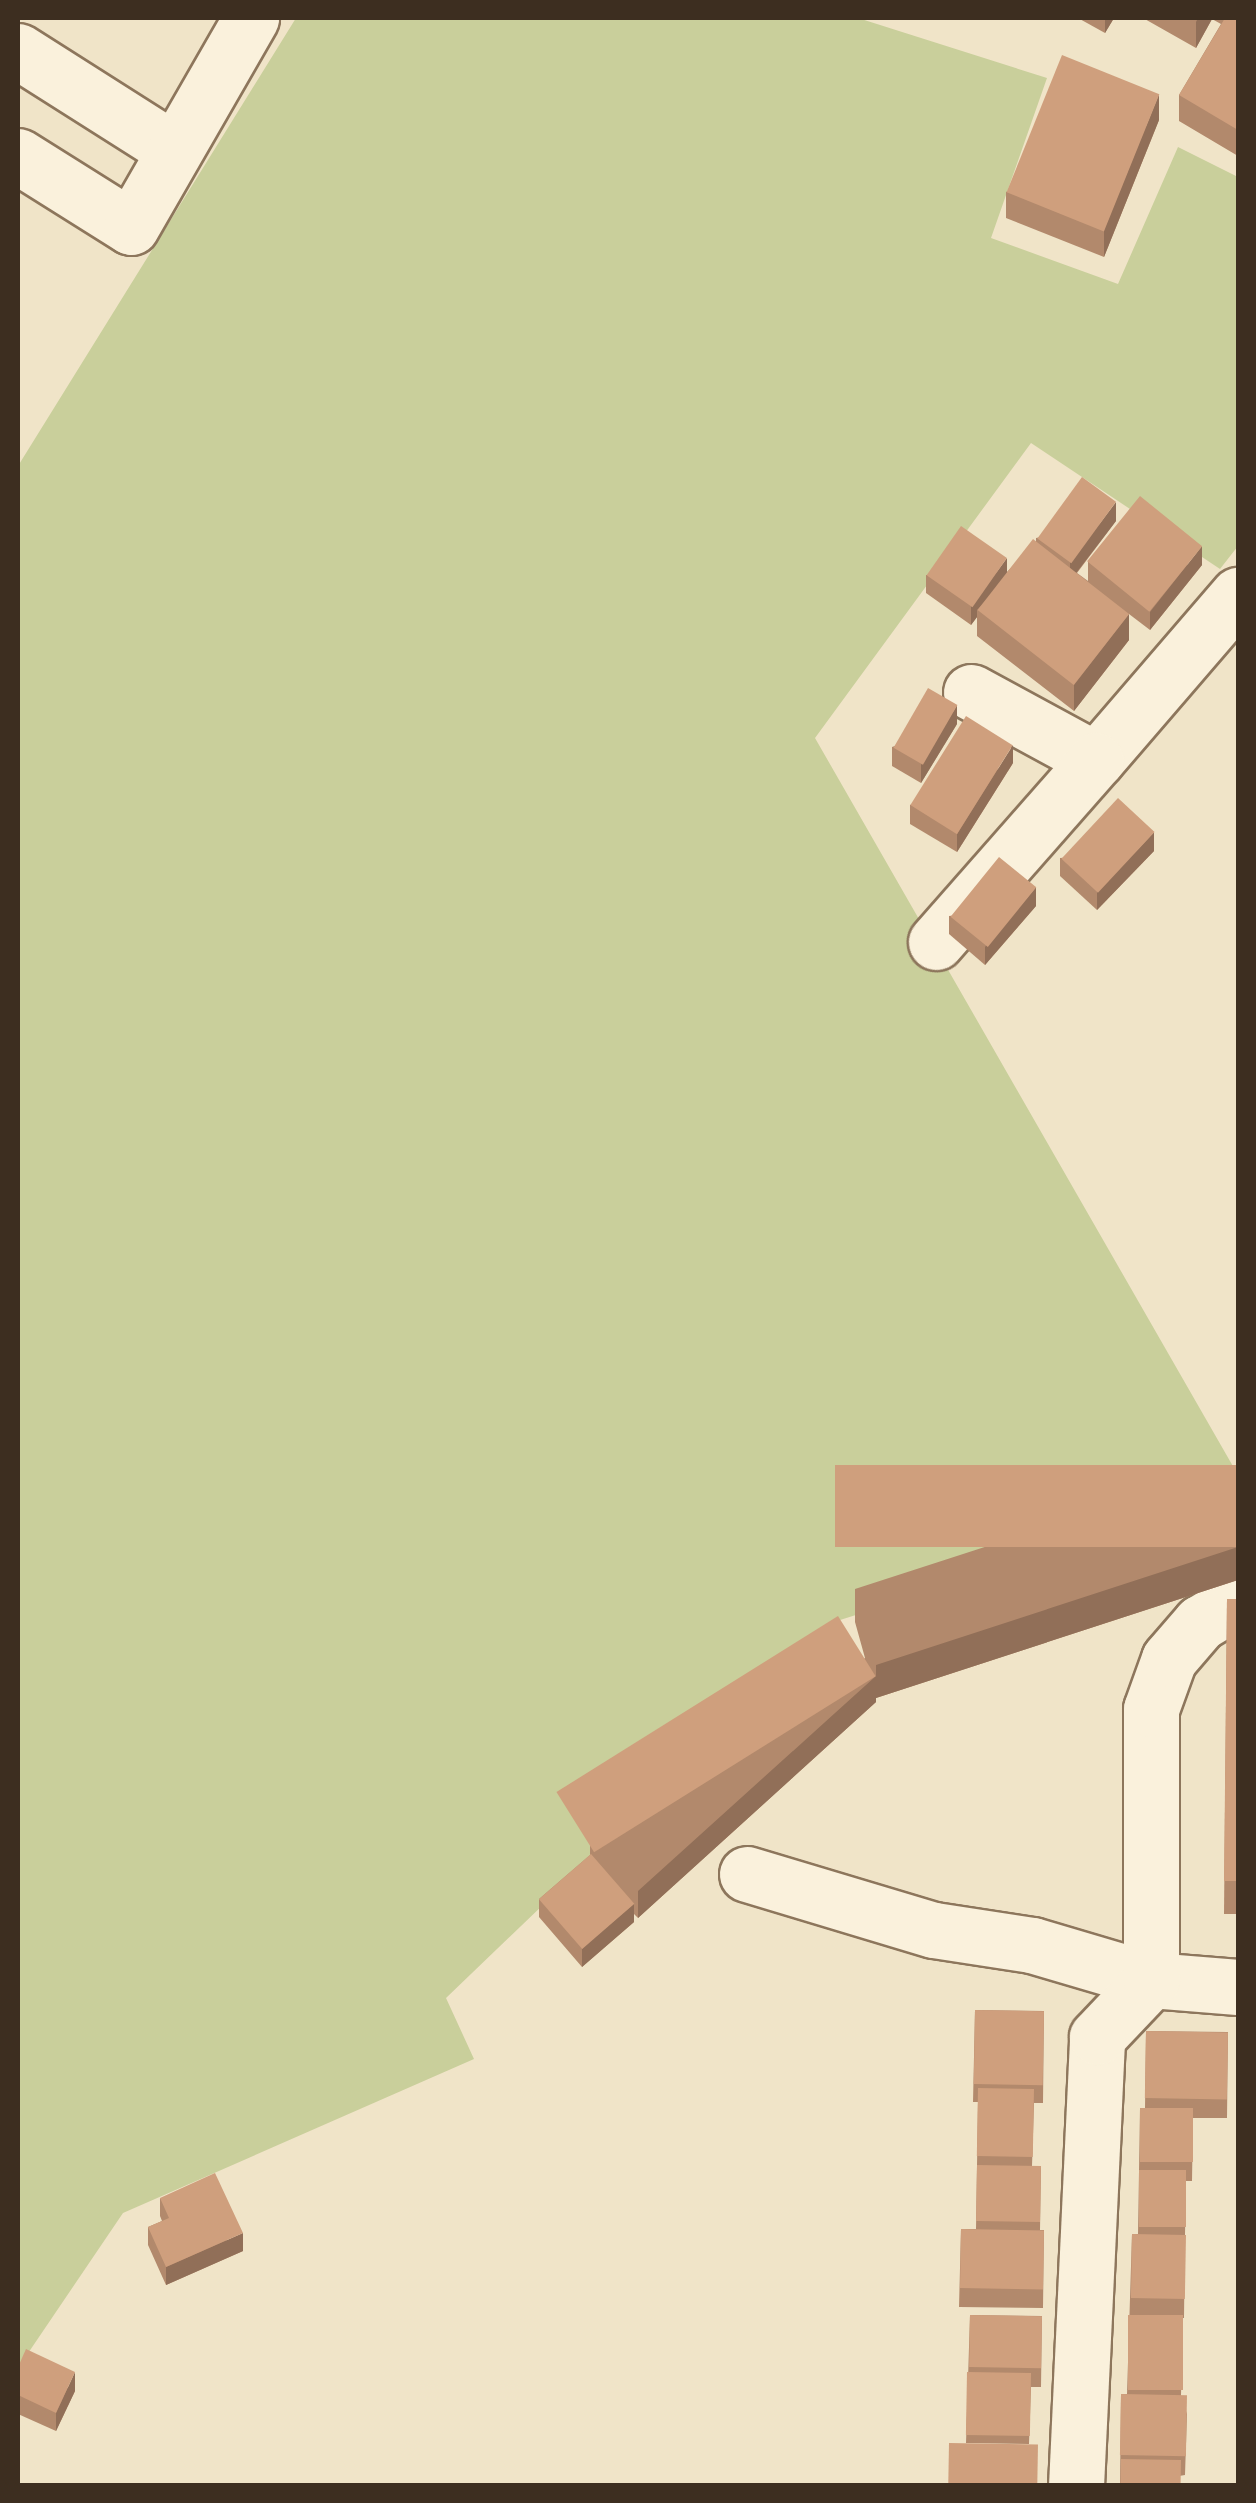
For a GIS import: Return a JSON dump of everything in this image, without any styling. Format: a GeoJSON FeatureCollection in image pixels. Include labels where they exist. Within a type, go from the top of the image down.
{"type":"FeatureCollection","features":[{"type":"Feature","properties":{"kind":"street"},"geometry":{"type":"LineString","coordinates":[[18,156],[132,227],[251,18]]}},
{"type":"Feature","properties":{"kind":"street"},"geometry":{"type":"LineString","coordinates":[[18,51],[174,150]]}},
{"type":"Feature","properties":{"kind":"street"},"geometry":{"type":"LineString","coordinates":[[936,942],[1238,594]]}},
{"type":"Feature","properties":{"kind":"street"},"geometry":{"type":"LineString","coordinates":[[970,692],[1096,760]]}},
{"type":"Feature","properties":{"kind":"street"},"geometry":{"type":"LineString","coordinates":[[1076,2486],[1097,2037],[1151,1980],[1151,1710],[1169,1658],[1200,1623],[1238,1600]]}},
{"type":"Feature","properties":{"kind":"street"},"geometry":{"type":"LineString","coordinates":[[747,1874],[934,1930],[1032,1945],[1151,1980],[1238,1987]]}},
{"type":"Feature","properties":{"kind":"green space"},"geometry":{"type":"Polygon","coordinates":[[[296,18],[858,18],[1047,78],[991,238],[1118,284],[1178,147],[1238,177],[1238,546],[1220,569],[1031,443],[815,738],[1238,1475],[1238,1495],[840,1620],[446,1998],[474,2059],[123,2213],[18,2368],[18,466],[296,18]]]}},
{"type":"Feature","properties":{"kind":"building"},"geometry":{"type":"Polygon","coordinates":[[[1225,18],[1238,18],[1238,130],[1179,95],[1225,18]]]}},
{"type":"Feature","properties":{"kind":"building"},"geometry":{"type":"Polygon","coordinates":[[[1062,55],[1159,94],[1104,232],[1007,192],[1062,55]]]}},
{"type":"Feature","properties":{"kind":"building"},"geometry":{"type":"Polygon","coordinates":[[[1082,477],[1116,502],[1071,563],[1037,538],[1082,477]]]}},
{"type":"Feature","properties":{"kind":"building"},"geometry":{"type":"Polygon","coordinates":[[[1140,496],[1202,546],[1149,612],[1087,561],[1140,496]]]}},
{"type":"Feature","properties":{"kind":"building"},"geometry":{"type":"Polygon","coordinates":[[[961,526],[1007,558],[972,607],[927,575],[961,526]]]}},
{"type":"Feature","properties":{"kind":"building"},"geometry":{"type":"Polygon","coordinates":[[[1033,539],[1129,614],[1074,685],[978,610],[1033,539]]]}},
{"type":"Feature","properties":{"kind":"building"},"geometry":{"type":"Polygon","coordinates":[[[928,688],[957,705],[923,765],[894,748],[928,688]]]}},
{"type":"Feature","properties":{"kind":"building"},"geometry":{"type":"Polygon","coordinates":[[[966,716],[1013,745],[957,834],[910,805],[966,716]]]}},
{"type":"Feature","properties":{"kind":"building"},"geometry":{"type":"Polygon","coordinates":[[[1118,798],[1155,832],[1098,893],[1061,859],[1118,798]]]}},
{"type":"Feature","properties":{"kind":"building"},"geometry":{"type":"Polygon","coordinates":[[[999,857],[1036,887],[988,947],[951,917],[999,857]]]}},
{"type":"Feature","properties":{"kind":"building"},"geometry":{"type":"Polygon","coordinates":[[[835,1465],[1238,1465],[1238,1547],[835,1547],[835,1465]]]}},
{"type":"Feature","properties":{"kind":"building"},"geometry":{"type":"Polygon","coordinates":[[[1227,1599],[1238,1599],[1238,1881],[1224,1881],[1227,1599]]]}},
{"type":"Feature","properties":{"kind":"building"},"geometry":{"type":"Polygon","coordinates":[[[838,1616],[876,1676],[594,1852],[556,1792],[838,1616]]]}},
{"type":"Feature","properties":{"kind":"building"},"geometry":{"type":"Polygon","coordinates":[[[591,1854],[634,1904],[582,1949],[539,1899],[591,1854]]]}},
{"type":"Feature","properties":{"kind":"building"},"geometry":{"type":"Polygon","coordinates":[[[975,2010],[1044,2011],[1043,2085],[974,2084],[975,2010]]]}},
{"type":"Feature","properties":{"kind":"building"},"geometry":{"type":"Polygon","coordinates":[[[1146,2031],[1228,2032],[1227,2099],[1145,2098],[1146,2031]]]}},
{"type":"Feature","properties":{"kind":"building"},"geometry":{"type":"Polygon","coordinates":[[[978,2088],[1034,2089],[1033,2157],[977,2156],[978,2088]]]}},
{"type":"Feature","properties":{"kind":"building"},"geometry":{"type":"Polygon","coordinates":[[[1140,2108],[1193,2108],[1193,2162],[1140,2162],[1140,2108]]]}},
{"type":"Feature","properties":{"kind":"building"},"geometry":{"type":"Polygon","coordinates":[[[977,2165],[1041,2166],[1040,2222],[976,2221],[977,2165]]]}},
{"type":"Feature","properties":{"kind":"building"},"geometry":{"type":"Polygon","coordinates":[[[1139,2170],[1186,2170],[1186,2227],[1139,2227],[1139,2170]]]}},
{"type":"Feature","properties":{"kind":"building"},"geometry":{"type":"Polygon","coordinates":[[[215,2173],[243,2233],[166,2267],[148,2227],[169,2218],[160,2198],[215,2173]]]}},
{"type":"Feature","properties":{"kind":"building"},"geometry":{"type":"Polygon","coordinates":[[[961,2229],[1044,2230],[1043,2289],[960,2288],[961,2229]]]}},
{"type":"Feature","properties":{"kind":"building"},"geometry":{"type":"Polygon","coordinates":[[[1132,2234],[1186,2235],[1185,2299],[1131,2298],[1132,2234]]]}},
{"type":"Feature","properties":{"kind":"building"},"geometry":{"type":"Polygon","coordinates":[[[970,2315],[1042,2316],[1041,2368],[969,2367],[970,2315]]]}},
{"type":"Feature","properties":{"kind":"building"},"geometry":{"type":"Polygon","coordinates":[[[1128,2315],[1183,2315],[1183,2390],[1128,2390],[1128,2315]]]}},
{"type":"Feature","properties":{"kind":"building"},"geometry":{"type":"Polygon","coordinates":[[[26,2349],[75,2372],[56,2413],[18,2395],[18,2367],[26,2349]]]}},
{"type":"Feature","properties":{"kind":"building"},"geometry":{"type":"Polygon","coordinates":[[[967,2372],[1031,2373],[1030,2436],[966,2435],[967,2372]]]}},
{"type":"Feature","properties":{"kind":"building"},"geometry":{"type":"Polygon","coordinates":[[[1121,2394],[1187,2395],[1186,2456],[1120,2455],[1121,2394]]]}},
{"type":"Feature","properties":{"kind":"building"},"geometry":{"type":"Polygon","coordinates":[[[949,2443],[1038,2445],[1037,2486],[948,2486],[949,2443]]]}},
{"type":"Feature","properties":{"kind":"building"},"geometry":{"type":"Polygon","coordinates":[[[1121,2459],[1181,2460],[1181,2486],[1121,2486],[1121,2459]]]}}]}
